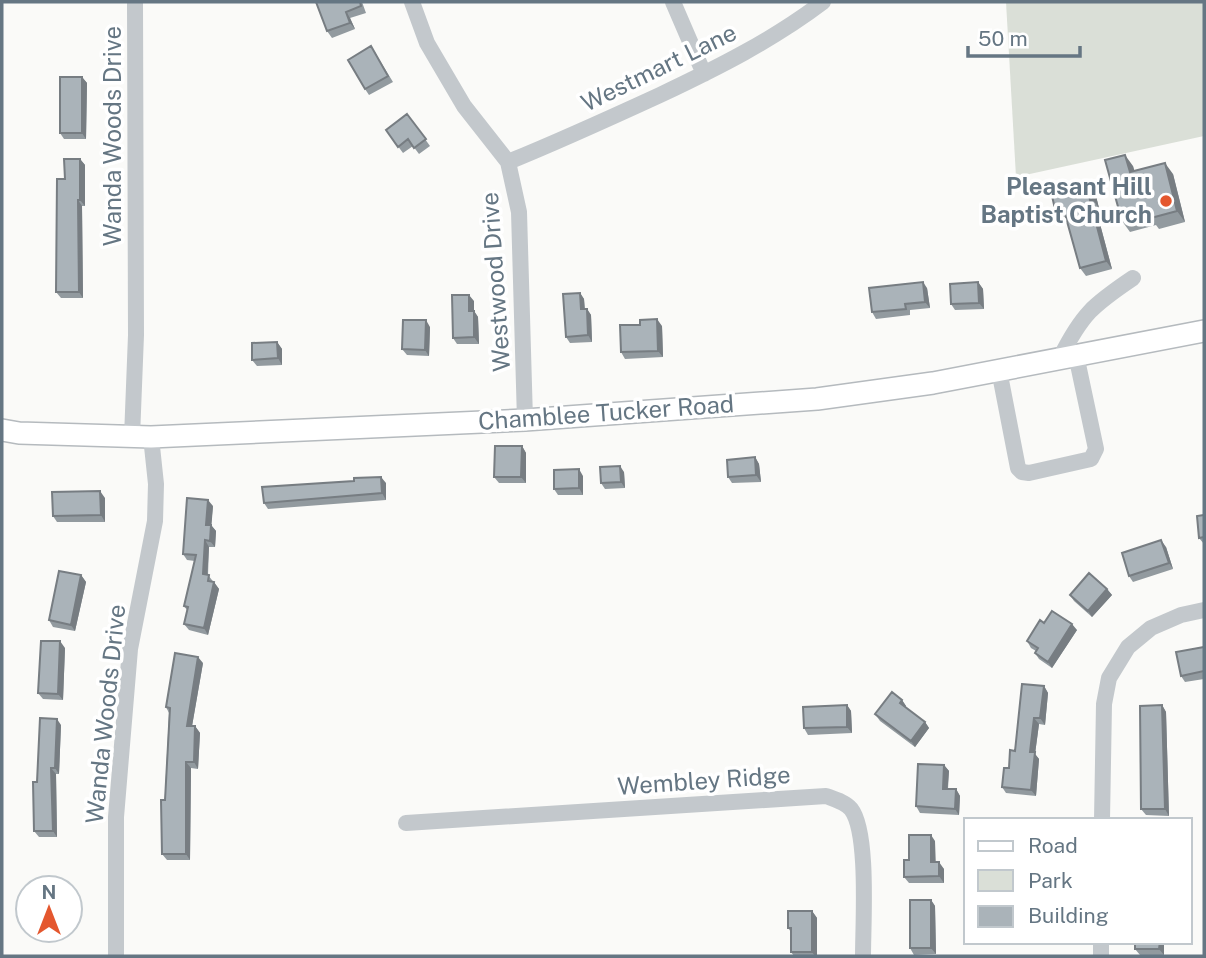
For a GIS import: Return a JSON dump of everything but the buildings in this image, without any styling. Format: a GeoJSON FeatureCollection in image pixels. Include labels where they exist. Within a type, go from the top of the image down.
{"type":"FeatureCollection","features":[{"type":"Feature","properties":{"kind":"main road","name":"Chamblee Tucker Road"},"geometry":{"type":"LineString","coordinates":[[2,430],[19,433],[141,437],[525,420],[817,399],[933,383],[1204,331]]}},
{"type":"Feature","properties":{"kind":"street","name":"Wanda Woods Drive"},"geometry":{"type":"LineString","coordinates":[[116,956],[116,817],[130,649],[155,521],[156,484],[141,437],[136,335],[135,2]]}},
{"type":"Feature","properties":{"kind":"street","name":"Westwood Drive"},"geometry":{"type":"LineString","coordinates":[[412,2],[427,43],[458,96],[508,162],[519,212],[525,420]]}},
{"type":"Feature","properties":{"kind":"street"},"geometry":{"type":"LineString","coordinates":[[673,2],[704,74]]}},
{"type":"Feature","properties":{"kind":"street","name":"Westmart Lane"},"geometry":{"type":"LineString","coordinates":[[508,162],[577,134],[704,74],[782,32],[823,2]]}},
{"type":"Feature","properties":{"kind":"street"},"geometry":{"type":"LineString","coordinates":[[999,370],[1018,468],[1022,472],[1028,473],[1091,458],[1096,449],[1068,357],[1074,330],[1090,309],[1133,278]]}},
{"type":"Feature","properties":{"kind":"street"},"geometry":{"type":"LineString","coordinates":[[1102,818],[1104,705],[1109,678],[1128,647],[1151,628],[1181,615],[1204,610]]}},
{"type":"Feature","properties":{"kind":"street","name":"Wembley Ridge"},"geometry":{"type":"LineString","coordinates":[[406,823],[827,796],[849,805],[858,820],[862,842],[863,956]]}},
{"type":"Feature","properties":{"kind":"green space"},"geometry":{"type":"Polygon","coordinates":[[[1006,2],[1204,2],[1204,136],[1016,177],[1006,2]]]}},
{"type":"Feature","properties":{"kind":"place","name":"Pleasant Hill Baptist Church"},"geometry":{"type":"Point","coordinates":[1166,201]}}]}
